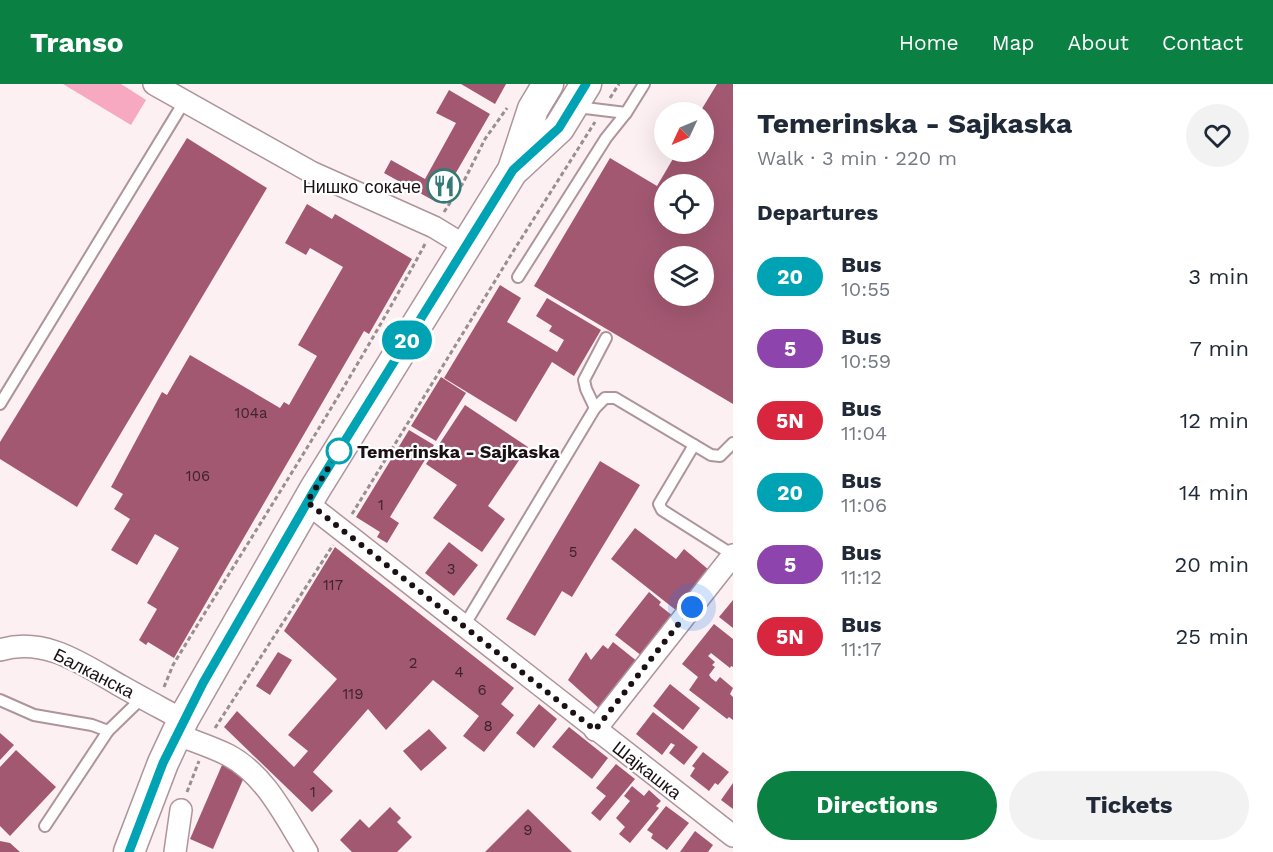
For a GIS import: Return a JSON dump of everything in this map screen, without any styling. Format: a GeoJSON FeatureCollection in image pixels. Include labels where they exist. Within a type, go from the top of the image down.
{"type":"FeatureCollection","features":[{"type":"Feature","properties":{"kind":"main road"},"geometry":{"type":"LineString","coordinates":[[129,852],[163,763],[165,715],[307,502],[467,247],[513,170],[533,109],[548,84]]}},
{"type":"Feature","properties":{"kind":"main road"},"geometry":{"type":"LineString","coordinates":[[513,170],[587,100]]}},
{"type":"Feature","properties":{"kind":"street"},"geometry":{"type":"LineString","coordinates":[[154,84],[311,172],[434,227],[467,247]]}},
{"type":"Feature","properties":{"kind":"street","name":"Шајкашка"},"geometry":{"type":"LineString","coordinates":[[307,502],[733,836]]}},
{"type":"Feature","properties":{"kind":"street"},"geometry":{"type":"LineString","coordinates":[[595,730],[733,555]]}},
{"type":"Feature","properties":{"kind":"street","name":"Балканска"},"geometry":{"type":"LineString","coordinates":[[0,650],[29,645],[71,657],[165,715],[205,746],[228,755],[253,772],[271,794],[307,852]]}},
{"type":"Feature","properties":{"kind":"street"},"geometry":{"type":"LineString","coordinates":[[175,852],[180,810]]}},
{"type":"Feature","properties":{"kind":"lane"},"geometry":{"type":"LineString","coordinates":[[518,277],[606,138],[626,113],[644,84]]}},
{"type":"Feature","properties":{"kind":"lane"},"geometry":{"type":"LineString","coordinates":[[587,100],[626,113]]}},
{"type":"Feature","properties":{"kind":"lane"},"geometry":{"type":"LineString","coordinates":[[0,404],[184,102]]}},
{"type":"Feature","properties":{"kind":"lane"},"geometry":{"type":"LineString","coordinates":[[595,408],[584,380],[606,338]]}},
{"type":"Feature","properties":{"kind":"lane"},"geometry":{"type":"LineString","coordinates":[[464,626],[595,408],[605,398],[615,398],[711,455],[720,456],[733,443]]}},
{"type":"Feature","properties":{"kind":"lane"},"geometry":{"type":"LineString","coordinates":[[694,445],[659,504],[662,510],[733,555]]}},
{"type":"Feature","properties":{"kind":"lane"},"geometry":{"type":"LineString","coordinates":[[0,700],[34,715],[92,725],[108,731],[165,715]]}},
{"type":"Feature","properties":{"kind":"lane"},"geometry":{"type":"LineString","coordinates":[[45,826],[108,731]]}},
{"type":"Feature","properties":{"kind":"path"},"geometry":{"type":"LineString","coordinates":[[180,810],[205,746],[224,712],[342,531],[514,250],[587,100],[619,84]]}},
{"type":"Feature","properties":{"kind":"path"},"geometry":{"type":"LineString","coordinates":[[165,715],[165,684],[173,665],[314,438],[398,295],[434,227],[463,183],[485,139],[510,102]]}},
{"type":"Feature","properties":{"kind":"shaded area"},"geometry":{"type":"Polygon","coordinates":[[[63,84],[121,84],[146,100],[131,125],[63,84]]]}},
{"type":"Feature","properties":{"kind":"building"},"geometry":{"type":"Polygon","coordinates":[[[461,84],[506,84],[495,104],[461,84]]]}},
{"type":"Feature","properties":{"kind":"building"},"geometry":{"type":"Polygon","coordinates":[[[717,84],[733,84],[733,404],[534,286],[610,158],[654,184],[654,234],[714,234],[714,174],[664,174],[671,162],[714,162],[714,102],[706,102],[717,84]]]}},
{"type":"Feature","properties":{"kind":"building"},"geometry":{"type":"Polygon","coordinates":[[[449,90],[490,114],[450,183],[436,202],[384,173],[391,160],[425,179],[456,123],[436,113],[449,90]]]}},
{"type":"Feature","properties":{"kind":"building"},"geometry":{"type":"Polygon","coordinates":[[[187,138],[267,188],[77,507],[0,459],[0,442],[187,138]]]}},
{"type":"Feature","properties":{"kind":"building"},"geometry":{"type":"Polygon","coordinates":[[[307,204],[332,219],[335,214],[412,259],[369,334],[364,331],[174,658],[148,642],[146,645],[139,640],[157,609],[147,603],[179,548],[155,534],[137,565],[111,550],[130,519],[114,509],[123,494],[111,487],[162,392],[167,395],[190,355],[280,408],[284,402],[289,405],[317,356],[298,345],[343,267],[310,248],[306,255],[285,243],[307,204]]]}},
{"type":"Feature","properties":{"kind":"building"},"geometry":{"type":"Polygon","coordinates":[[[500,285],[521,298],[507,322],[557,352],[564,340],[549,331],[552,326],[536,316],[547,298],[601,330],[574,376],[552,362],[516,422],[444,378],[500,285]]]}},
{"type":"Feature","properties":{"kind":"building"},"geometry":{"type":"Polygon","coordinates":[[[441,377],[466,393],[436,441],[411,426],[441,377]]]}},
{"type":"Feature","properties":{"kind":"building"},"geometry":{"type":"Polygon","coordinates":[[[465,405],[528,447],[488,506],[505,519],[482,552],[433,518],[457,485],[426,464],[465,405]]]}},
{"type":"Feature","properties":{"kind":"building"},"geometry":{"type":"Polygon","coordinates":[[[409,430],[434,445],[390,517],[399,523],[387,543],[377,537],[380,532],[356,517],[409,430]]]}},
{"type":"Feature","properties":{"kind":"building"},"geometry":{"type":"Polygon","coordinates":[[[600,461],[640,485],[572,597],[562,591],[535,636],[506,619],[600,461]]]}},
{"type":"Feature","properties":{"kind":"building"},"geometry":{"type":"Polygon","coordinates":[[[635,528],[676,559],[684,549],[709,570],[677,611],[611,559],[635,528]]]}},
{"type":"Feature","properties":{"kind":"building"},"geometry":{"type":"Polygon","coordinates":[[[449,542],[478,565],[454,596],[425,573],[449,542]]]}},
{"type":"Feature","properties":{"kind":"building"},"geometry":{"type":"Polygon","coordinates":[[[335,547],[514,688],[501,704],[514,715],[484,752],[463,736],[479,716],[433,680],[386,730],[368,709],[313,772],[333,791],[312,812],[224,727],[237,711],[294,767],[308,751],[288,735],[337,679],[284,631],[335,547]]]}},
{"type":"Feature","properties":{"kind":"building"},"geometry":{"type":"Polygon","coordinates":[[[649,592],[661,602],[659,605],[673,616],[642,656],[615,635],[649,592]]]}},
{"type":"Feature","properties":{"kind":"building"},"geometry":{"type":"Polygon","coordinates":[[[733,600],[733,628],[719,617],[733,600]]]}},
{"type":"Feature","properties":{"kind":"building"},"geometry":{"type":"Polygon","coordinates":[[[714,624],[733,639],[733,667],[730,668],[711,653],[708,656],[715,662],[712,665],[715,667],[709,675],[711,678],[716,682],[720,677],[733,688],[730,694],[733,697],[733,720],[729,717],[727,719],[689,690],[698,677],[682,664],[714,624]]]}},
{"type":"Feature","properties":{"kind":"building"},"geometry":{"type":"Polygon","coordinates":[[[613,642],[638,662],[600,709],[568,680],[586,652],[591,660],[603,645],[608,649],[613,642]]]}},
{"type":"Feature","properties":{"kind":"building"},"geometry":{"type":"Polygon","coordinates":[[[278,652],[292,660],[270,695],[256,686],[278,652]]]}},
{"type":"Feature","properties":{"kind":"building"},"geometry":{"type":"Polygon","coordinates":[[[670,684],[700,708],[683,730],[653,706],[670,684]]]}},
{"type":"Feature","properties":{"kind":"building"},"geometry":{"type":"Polygon","coordinates":[[[539,704],[557,719],[534,748],[516,733],[539,704]]]}},
{"type":"Feature","properties":{"kind":"building"},"geometry":{"type":"Polygon","coordinates":[[[653,712],[698,747],[684,765],[669,753],[675,745],[671,743],[662,755],[636,734],[653,712]]]}},
{"type":"Feature","properties":{"kind":"building"},"geometry":{"type":"Polygon","coordinates":[[[569,727],[608,758],[592,779],[552,747],[569,727]]]}},
{"type":"Feature","properties":{"kind":"building"},"geometry":{"type":"Polygon","coordinates":[[[429,729],[447,748],[421,771],[403,751],[429,729]]]}},
{"type":"Feature","properties":{"kind":"building"},"geometry":{"type":"Polygon","coordinates":[[[0,733],[14,745],[0,760],[0,733]]]}},
{"type":"Feature","properties":{"kind":"building"},"geometry":{"type":"Polygon","coordinates":[[[16,750],[56,787],[10,836],[0,826],[0,767],[16,750]]]}},
{"type":"Feature","properties":{"kind":"building"},"geometry":{"type":"Polygon","coordinates":[[[703,752],[729,772],[718,785],[715,783],[709,791],[690,776],[695,768],[692,766],[703,752]]]}},
{"type":"Feature","properties":{"kind":"building"},"geometry":{"type":"Polygon","coordinates":[[[616,764],[635,779],[600,821],[591,813],[606,796],[596,788],[616,764]]]}},
{"type":"Feature","properties":{"kind":"building"},"geometry":{"type":"Polygon","coordinates":[[[222,765],[245,775],[213,849],[190,839],[222,765]]]}},
{"type":"Feature","properties":{"kind":"building"},"geometry":{"type":"Polygon","coordinates":[[[733,783],[733,809],[721,800],[733,783]]]}},
{"type":"Feature","properties":{"kind":"building"},"geometry":{"type":"Polygon","coordinates":[[[632,786],[644,796],[649,790],[661,801],[656,806],[659,808],[630,843],[619,834],[625,827],[616,818],[630,801],[624,796],[632,786]]]}},
{"type":"Feature","properties":{"kind":"building"},"geometry":{"type":"Polygon","coordinates":[[[666,806],[689,823],[667,850],[651,838],[653,834],[647,830],[666,806]]]}},
{"type":"Feature","properties":{"kind":"building"},"geometry":{"type":"Polygon","coordinates":[[[390,807],[401,818],[397,822],[412,837],[397,852],[352,852],[340,840],[360,819],[369,828],[390,807]]]}},
{"type":"Feature","properties":{"kind":"building"},"geometry":{"type":"Polygon","coordinates":[[[528,809],[572,852],[485,852],[528,809]]]}},
{"type":"Feature","properties":{"kind":"building"},"geometry":{"type":"Polygon","coordinates":[[[695,831],[713,845],[708,852],[680,852],[695,831]]]}},
{"type":"Feature","properties":{"kind":"building"},"geometry":{"type":"Polygon","coordinates":[[[0,841],[10,843],[20,852],[0,852],[0,841]]]}},
{"type":"Feature","properties":{"kind":"bus line","name":"20"},"geometry":{"type":"LineString","coordinates":[[129,852],[163,763],[183,720],[315,489],[513,170],[559,128],[586,84]]}},
{"type":"Feature","properties":{"kind":"place","name":"Нишко сокаче"},"geometry":{"type":"Point","coordinates":[444,186]}},
{"type":"Feature","properties":{"kind":"place","name":"Temerinska - Sajkaska"},"geometry":{"type":"Point","coordinates":[339,451]}},
{"type":"Feature","properties":{"kind":"route"},"geometry":{"type":"LineString","coordinates":[[339,451],[307,502],[595,730],[692,607]]}}]}
